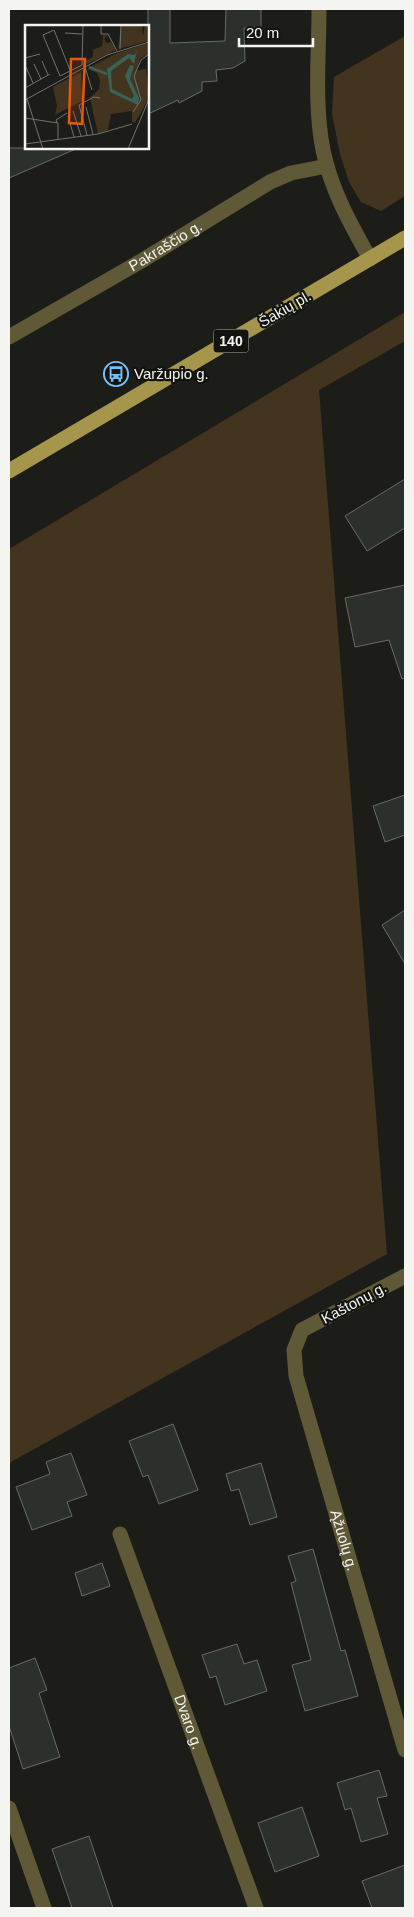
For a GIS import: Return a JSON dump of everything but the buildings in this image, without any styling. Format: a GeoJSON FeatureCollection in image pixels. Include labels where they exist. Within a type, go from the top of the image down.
{"type":"FeatureCollection","features":[{"type":"Feature","properties":{"kind":"main road","name":"Šakių pl."},"geometry":{"type":"LineString","coordinates":[[9,471],[405,238]]}},
{"type":"Feature","properties":{"kind":"street"},"geometry":{"type":"LineString","coordinates":[[319,9],[320,127],[327,166],[342,206],[370,259]]}},
{"type":"Feature","properties":{"kind":"street","name":"Pakraščio g."},"geometry":{"type":"LineString","coordinates":[[9,337],[143,260],[270,182],[291,173],[327,166]]}},
{"type":"Feature","properties":{"kind":"street","name":"Kaštonų g."},"geometry":{"type":"LineString","coordinates":[[302,1330],[405,1276]]}},
{"type":"Feature","properties":{"kind":"street","name":"Ąžuolų g."},"geometry":{"type":"LineString","coordinates":[[302,1330],[294,1350],[296,1376],[405,1750]]}},
{"type":"Feature","properties":{"kind":"street","name":"Dvaro g."},"geometry":{"type":"LineString","coordinates":[[120,1534],[256,1908]]}},
{"type":"Feature","properties":{"kind":"street"},"geometry":{"type":"LineString","coordinates":[[9,1808],[44,1908]]}},
{"type":"Feature","properties":{"kind":"shaded area"},"geometry":{"type":"Polygon","coordinates":[[[405,36],[405,196],[381,211],[361,202],[349,182],[340,154],[332,114],[334,77],[405,36]]]}},
{"type":"Feature","properties":{"kind":"shaded area"},"geometry":{"type":"Polygon","coordinates":[[[405,312],[405,341],[319,390],[387,1254],[9,1463],[9,549],[405,312]]]}},
{"type":"Feature","properties":{"kind":"place","name":"Varžupio g."},"geometry":{"type":"Point","coordinates":[116,374]}}]}
